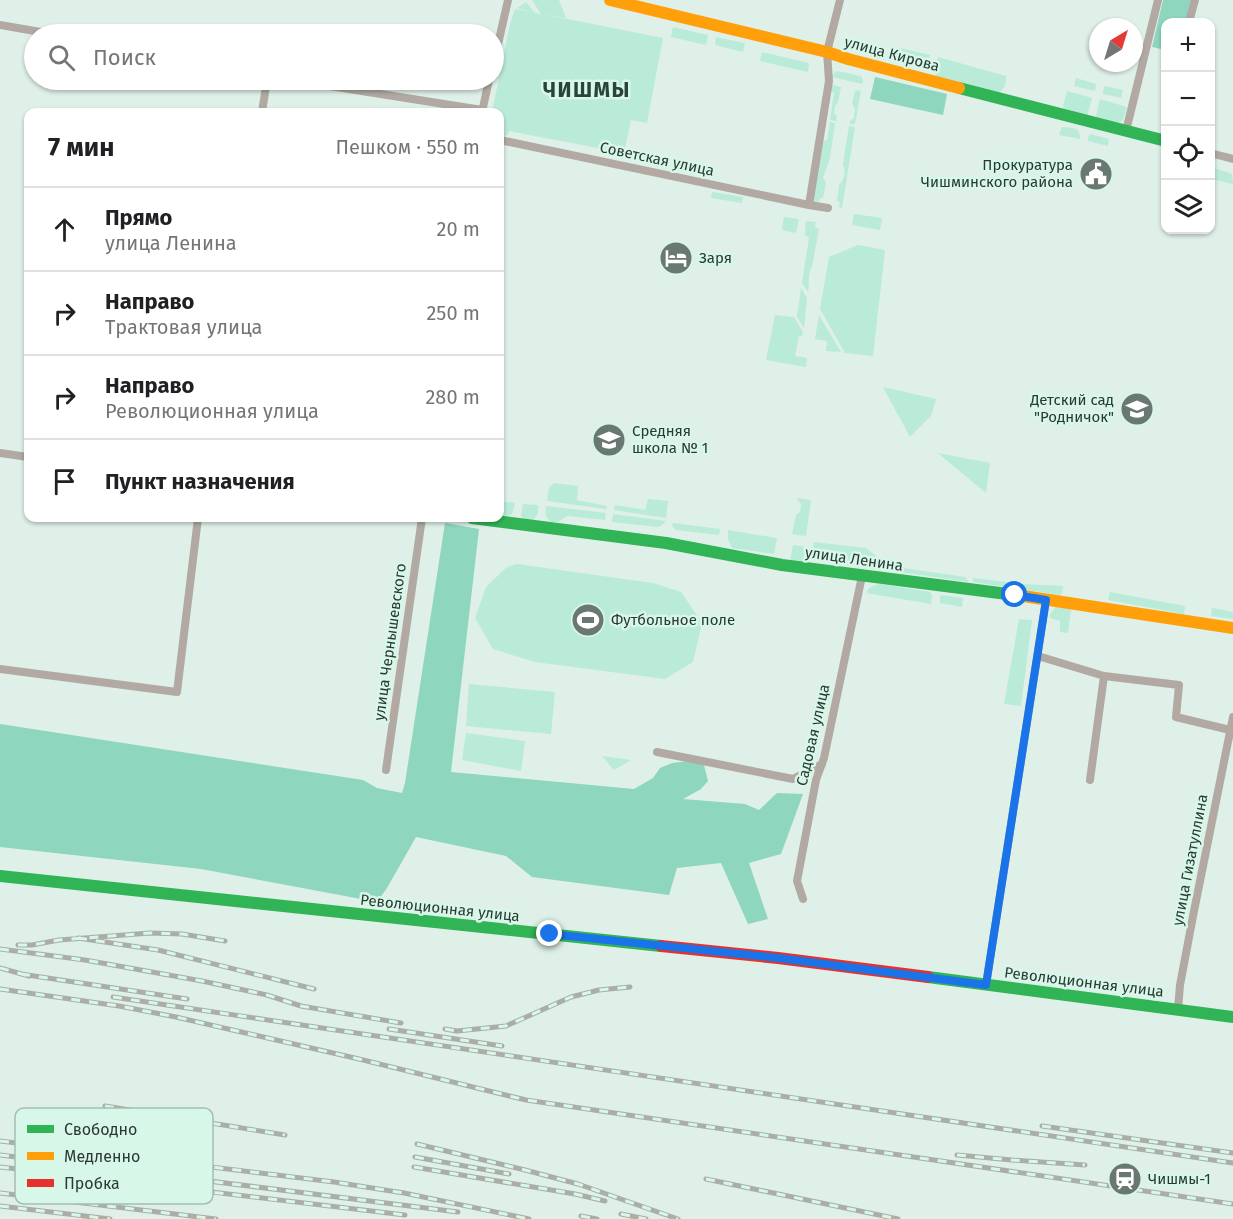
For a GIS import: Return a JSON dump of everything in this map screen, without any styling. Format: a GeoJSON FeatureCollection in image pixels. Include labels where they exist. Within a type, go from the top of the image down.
{"type":"FeatureCollection","features":[{"type":"Feature","properties":{"kind":"street"},"geometry":{"type":"LineString","coordinates":[[503,24],[508,0]]}},
{"type":"Feature","properties":{"kind":"street","name":"улица Кирова"},"geometry":{"type":"LineString","coordinates":[[610,0],[827,52],[1126,131],[1161,137]]}},
{"type":"Feature","properties":{"kind":"street"},"geometry":{"type":"LineString","coordinates":[[809,205],[829,81],[827,52],[840,0]]}},
{"type":"Feature","properties":{"kind":"street"},"geometry":{"type":"LineString","coordinates":[[1126,131],[1158,0]]}},
{"type":"Feature","properties":{"kind":"street"},"geometry":{"type":"LineString","coordinates":[[1190,18],[1195,0]]}},
{"type":"Feature","properties":{"kind":"street"},"geometry":{"type":"LineString","coordinates":[[0,25],[24,29]]}},
{"type":"Feature","properties":{"kind":"street"},"geometry":{"type":"LineString","coordinates":[[263,108],[265,90]]}},
{"type":"Feature","properties":{"kind":"street"},"geometry":{"type":"LineString","coordinates":[[353,90],[464,108]]}},
{"type":"Feature","properties":{"kind":"street"},"geometry":{"type":"LineString","coordinates":[[483,108],[487,90]]}},
{"type":"Feature","properties":{"kind":"street","name":"Советская улица"},"geometry":{"type":"LineString","coordinates":[[504,141],[828,208]]}},
{"type":"Feature","properties":{"kind":"street"},"geometry":{"type":"LineString","coordinates":[[1215,154],[1233,159]]}},
{"type":"Feature","properties":{"kind":"street"},"geometry":{"type":"LineString","coordinates":[[0,453],[24,456]]}},
{"type":"Feature","properties":{"kind":"street"},"geometry":{"type":"LineString","coordinates":[[0,669],[177,692],[198,522]]}},
{"type":"Feature","properties":{"kind":"street","name":"улица Чернышевского"},"geometry":{"type":"LineString","coordinates":[[386,770],[421,522]]}},
{"type":"Feature","properties":{"kind":"street","name":"улица Ленина"},"geometry":{"type":"LineString","coordinates":[[503,522],[666,543],[782,565],[1046,600],[1233,628]]}},
{"type":"Feature","properties":{"kind":"street","name":"Садовая улица"},"geometry":{"type":"LineString","coordinates":[[803,899],[797,881],[816,780],[822,764],[862,576]]}},
{"type":"Feature","properties":{"kind":"street"},"geometry":{"type":"LineString","coordinates":[[986,985],[1046,600]]}},
{"type":"Feature","properties":{"kind":"street"},"geometry":{"type":"LineString","coordinates":[[1038,657],[1104,676],[1179,686],[1176,717],[1230,730]]}},
{"type":"Feature","properties":{"kind":"street"},"geometry":{"type":"LineString","coordinates":[[1090,780],[1104,676]]}},
{"type":"Feature","properties":{"kind":"street","name":"улица Гизатуллина"},"geometry":{"type":"LineString","coordinates":[[1178,1009],[1184,964],[1233,717]]}},
{"type":"Feature","properties":{"kind":"street"},"geometry":{"type":"LineString","coordinates":[[657,752],[793,779],[822,764]]}},
{"type":"Feature","properties":{"kind":"street","name":"Революционная улица"},"geometry":{"type":"LineString","coordinates":[[0,876],[778,958],[1233,1017]]}},
{"type":"Feature","properties":{"kind":"green space"},"geometry":{"type":"Polygon","coordinates":[[[532,0],[559,0],[566,18],[542,14],[663,38],[647,123],[631,120],[624,153],[509,131],[504,137],[504,108],[493,108],[496,90],[504,90],[504,53],[510,24],[515,9],[531,12],[517,8],[526,2],[535,13],[541,14],[532,0]]]}},
{"type":"Feature","properties":{"kind":"green space"},"geometry":{"type":"Polygon","coordinates":[[[1163,0],[1194,0],[1189,18],[1161,18],[1161,49],[1152,47],[1163,0]]]}},
{"type":"Feature","properties":{"kind":"green space"},"geometry":{"type":"Polygon","coordinates":[[[673,27],[708,35],[706,45],[671,37],[673,27]]]}},
{"type":"Feature","properties":{"kind":"green space"},"geometry":{"type":"Polygon","coordinates":[[[716,37],[745,43],[743,52],[715,45],[716,37]]]}},
{"type":"Feature","properties":{"kind":"green space"},"geometry":{"type":"Polygon","coordinates":[[[900,48],[930,55],[928,63],[898,56],[900,48]]]}},
{"type":"Feature","properties":{"kind":"green space"},"geometry":{"type":"Polygon","coordinates":[[[762,52],[809,63],[808,72],[760,61],[762,52]]]}},
{"type":"Feature","properties":{"kind":"green space"},"geometry":{"type":"Polygon","coordinates":[[[938,57],[1006,76],[1005,86],[998,93],[936,77],[938,57]]]}},
{"type":"Feature","properties":{"kind":"green space"},"geometry":{"type":"Polygon","coordinates":[[[837,71],[861,76],[862,84],[832,77],[837,71]]]}},
{"type":"Feature","properties":{"kind":"green space"},"geometry":{"type":"Polygon","coordinates":[[[875,77],[947,94],[943,115],[870,99],[875,77]]]}},
{"type":"Feature","properties":{"kind":"green space"},"geometry":{"type":"Polygon","coordinates":[[[1076,78],[1096,84],[1095,91],[1074,86],[1076,78]]]}},
{"type":"Feature","properties":{"kind":"green space"},"geometry":{"type":"Polygon","coordinates":[[[830,84],[841,87],[835,106],[836,121],[830,120],[834,93],[830,91],[830,84]]]}},
{"type":"Feature","properties":{"kind":"green space"},"geometry":{"type":"Polygon","coordinates":[[[1104,86],[1123,90],[1121,98],[1103,94],[1104,86]]]}},
{"type":"Feature","properties":{"kind":"green space"},"geometry":{"type":"Polygon","coordinates":[[[857,90],[861,91],[855,124],[850,124],[854,118],[855,109],[852,104],[857,90]]]}},
{"type":"Feature","properties":{"kind":"green space"},"geometry":{"type":"Polygon","coordinates":[[[1067,91],[1092,98],[1087,117],[1064,109],[1067,91]]]}},
{"type":"Feature","properties":{"kind":"green space"},"geometry":{"type":"Polygon","coordinates":[[[1100,99],[1127,107],[1123,120],[1117,124],[1095,119],[1100,99]]]}},
{"type":"Feature","properties":{"kind":"green space"},"geometry":{"type":"Polygon","coordinates":[[[830,122],[835,123],[830,158],[823,178],[826,182],[823,198],[820,198],[819,203],[810,201],[823,141],[827,140],[830,122]]]}},
{"type":"Feature","properties":{"kind":"green space"},"geometry":{"type":"Polygon","coordinates":[[[849,126],[855,127],[842,208],[839,207],[840,202],[837,201],[839,185],[844,175],[843,164],[849,126]]]}},
{"type":"Feature","properties":{"kind":"green space"},"geometry":{"type":"Polygon","coordinates":[[[1062,127],[1077,130],[1080,139],[1059,135],[1062,127]]]}},
{"type":"Feature","properties":{"kind":"green space"},"geometry":{"type":"Polygon","coordinates":[[[1090,134],[1109,139],[1108,146],[1088,141],[1090,134]]]}},
{"type":"Feature","properties":{"kind":"green space"},"geometry":{"type":"Polygon","coordinates":[[[1215,168],[1232,174],[1233,184],[1215,180],[1215,168]]]}},
{"type":"Feature","properties":{"kind":"green space"},"geometry":{"type":"Polygon","coordinates":[[[712,192],[743,197],[742,203],[711,198],[712,192]]]}},
{"type":"Feature","properties":{"kind":"green space"},"geometry":{"type":"Polygon","coordinates":[[[854,214],[882,218],[880,230],[852,225],[854,214]]]}},
{"type":"Feature","properties":{"kind":"green space"},"geometry":{"type":"Polygon","coordinates":[[[784,217],[799,219],[796,233],[782,230],[784,217]]]}},
{"type":"Feature","properties":{"kind":"green space"},"geometry":{"type":"Polygon","coordinates":[[[806,221],[816,222],[815,228],[819,229],[808,292],[802,283],[809,238],[805,235],[806,221]]]}},
{"type":"Feature","properties":{"kind":"green space"},"geometry":{"type":"Polygon","coordinates":[[[858,245],[885,250],[873,356],[845,353],[820,309],[829,257],[858,245]]]}},
{"type":"Feature","properties":{"kind":"green space"},"geometry":{"type":"Polygon","coordinates":[[[801,288],[807,298],[804,328],[797,317],[801,288]]]}},
{"type":"Feature","properties":{"kind":"green space"},"geometry":{"type":"Polygon","coordinates":[[[775,315],[794,317],[803,332],[802,336],[799,336],[795,356],[807,358],[806,367],[766,360],[775,315]]]}},
{"type":"Feature","properties":{"kind":"green space"},"geometry":{"type":"Polygon","coordinates":[[[819,315],[841,352],[826,351],[827,341],[815,339],[819,315]]]}},
{"type":"Feature","properties":{"kind":"green space"},"geometry":{"type":"Polygon","coordinates":[[[883,387],[936,399],[931,416],[910,437],[883,387]]]}},
{"type":"Feature","properties":{"kind":"green space"},"geometry":{"type":"Polygon","coordinates":[[[938,453],[990,463],[986,493],[938,453]]]}},
{"type":"Feature","properties":{"kind":"green space"},"geometry":{"type":"Polygon","coordinates":[[[554,483],[578,486],[577,500],[607,506],[606,509],[547,501],[549,488],[554,483]]]}},
{"type":"Feature","properties":{"kind":"green space"},"geometry":{"type":"Polygon","coordinates":[[[797,498],[811,500],[806,536],[792,534],[796,515],[800,512],[801,504],[797,498]]]}},
{"type":"Feature","properties":{"kind":"green space"},"geometry":{"type":"Polygon","coordinates":[[[648,499],[668,501],[666,518],[614,510],[615,505],[645,510],[648,499]]]}},
{"type":"Feature","properties":{"kind":"green space"},"geometry":{"type":"Polygon","coordinates":[[[504,502],[515,503],[512,514],[504,515],[504,502]]]}},
{"type":"Feature","properties":{"kind":"green space"},"geometry":{"type":"Polygon","coordinates":[[[523,504],[538,505],[538,514],[533,520],[524,519],[521,516],[523,504]]]}},
{"type":"Feature","properties":{"kind":"green space"},"geometry":{"type":"Polygon","coordinates":[[[546,506],[606,513],[605,520],[567,516],[558,522],[551,522],[546,515],[546,506]]]}},
{"type":"Feature","properties":{"kind":"green space"},"geometry":{"type":"Polygon","coordinates":[[[613,514],[666,521],[658,527],[612,522],[613,514]]]}},
{"type":"Feature","properties":{"kind":"green space"},"geometry":{"type":"Polygon","coordinates":[[[445,523],[479,529],[451,772],[634,789],[653,778],[660,768],[672,763],[689,761],[704,765],[708,781],[701,789],[683,799],[745,804],[759,810],[777,793],[803,794],[781,854],[749,863],[768,919],[748,924],[721,863],[677,868],[669,895],[532,877],[506,856],[416,837],[377,902],[201,869],[0,847],[0,724],[363,780],[377,788],[402,793],[445,523]]]}},
{"type":"Feature","properties":{"kind":"green space"},"geometry":{"type":"Polygon","coordinates":[[[673,523],[720,529],[719,535],[676,530],[672,526],[673,523]]]}},
{"type":"Feature","properties":{"kind":"green space"},"geometry":{"type":"Polygon","coordinates":[[[728,530],[777,538],[774,554],[732,548],[728,539],[728,530]]]}},
{"type":"Feature","properties":{"kind":"green space"},"geometry":{"type":"Polygon","coordinates":[[[814,542],[866,548],[889,566],[965,577],[969,582],[817,560],[813,551],[814,542]]]}},
{"type":"Feature","properties":{"kind":"green space"},"geometry":{"type":"Polygon","coordinates":[[[793,545],[806,547],[802,563],[790,561],[793,545]]]}},
{"type":"Feature","properties":{"kind":"green space","name":"Футбольное поле"},"geometry":{"type":"Polygon","coordinates":[[[517,564],[653,583],[681,592],[702,623],[693,662],[665,679],[535,662],[493,649],[475,618],[486,587],[507,567],[517,564]]]}},
{"type":"Feature","properties":{"kind":"green space"},"geometry":{"type":"Polygon","coordinates":[[[973,578],[1014,583],[1013,588],[973,582],[973,578]]]}},
{"type":"Feature","properties":{"kind":"green space"},"geometry":{"type":"Polygon","coordinates":[[[880,584],[930,592],[931,604],[866,593],[868,589],[880,584]]]}},
{"type":"Feature","properties":{"kind":"green space"},"geometry":{"type":"Polygon","coordinates":[[[1021,584],[1063,586],[1060,595],[1021,589],[1021,584]]]}},
{"type":"Feature","properties":{"kind":"green space"},"geometry":{"type":"Polygon","coordinates":[[[1110,592],[1185,606],[1184,614],[1108,600],[1110,592]]]}},
{"type":"Feature","properties":{"kind":"green space"},"geometry":{"type":"Polygon","coordinates":[[[941,595],[963,598],[962,607],[940,603],[941,595]]]}},
{"type":"Feature","properties":{"kind":"green space"},"geometry":{"type":"Polygon","coordinates":[[[1056,607],[1071,609],[1068,633],[1060,632],[1060,621],[1050,618],[1050,614],[1056,607]]]}},
{"type":"Feature","properties":{"kind":"green space"},"geometry":{"type":"Polygon","coordinates":[[[1212,608],[1233,612],[1233,619],[1211,616],[1212,608]]]}},
{"type":"Feature","properties":{"kind":"green space"},"geometry":{"type":"Polygon","coordinates":[[[1019,619],[1032,620],[1021,706],[1004,704],[1019,619]]]}},
{"type":"Feature","properties":{"kind":"green space"},"geometry":{"type":"Polygon","coordinates":[[[469,684],[555,692],[551,734],[466,726],[469,684]]]}},
{"type":"Feature","properties":{"kind":"green space"},"geometry":{"type":"Polygon","coordinates":[[[466,733],[525,741],[521,771],[462,760],[466,733]]]}},
{"type":"Feature","properties":{"kind":"green space"},"geometry":{"type":"Polygon","coordinates":[[[602,756],[631,760],[614,770],[602,756]]]}},
{"type":"Feature","properties":{"kind":"railway"},"geometry":{"type":"LineString","coordinates":[[18,945],[150,933],[182,934],[225,941]]}},
{"type":"Feature","properties":{"kind":"railway"},"geometry":{"type":"LineString","coordinates":[[78,938],[158,950],[314,989]]}},
{"type":"Feature","properties":{"kind":"railway"},"geometry":{"type":"LineString","coordinates":[[0,949],[85,960],[202,981],[267,995],[301,1006],[401,1023]]}},
{"type":"Feature","properties":{"kind":"railway"},"geometry":{"type":"LineString","coordinates":[[0,968],[29,976]]}},
{"type":"Feature","properties":{"kind":"railway"},"geometry":{"type":"LineString","coordinates":[[21,974],[187,999]]}},
{"type":"Feature","properties":{"kind":"railway"},"geometry":{"type":"LineString","coordinates":[[445,1029],[457,1031],[506,1026],[571,997],[599,990],[630,987]]}},
{"type":"Feature","properties":{"kind":"railway"},"geometry":{"type":"LineString","coordinates":[[0,989],[119,1006],[176,1017],[526,1100],[1233,1204]]}},
{"type":"Feature","properties":{"kind":"railway"},"geometry":{"type":"LineString","coordinates":[[113,997],[1233,1163]]}},
{"type":"Feature","properties":{"kind":"railway"},"geometry":{"type":"LineString","coordinates":[[389,1029],[502,1046]]}},
{"type":"Feature","properties":{"kind":"railway"},"geometry":{"type":"LineString","coordinates":[[105,1106],[117,1108]]}},
{"type":"Feature","properties":{"kind":"railway"},"geometry":{"type":"LineString","coordinates":[[213,1123],[285,1135]]}},
{"type":"Feature","properties":{"kind":"railway"},"geometry":{"type":"LineString","coordinates":[[1042,1126],[1233,1153]]}},
{"type":"Feature","properties":{"kind":"railway"},"geometry":{"type":"LineString","coordinates":[[0,1141],[15,1143]]}},
{"type":"Feature","properties":{"kind":"railway"},"geometry":{"type":"LineString","coordinates":[[417,1144],[578,1184],[678,1219]]}},
{"type":"Feature","properties":{"kind":"railway"},"geometry":{"type":"LineString","coordinates":[[0,1155],[15,1157]]}},
{"type":"Feature","properties":{"kind":"railway"},"geometry":{"type":"LineString","coordinates":[[957,1155],[1085,1165]]}},
{"type":"Feature","properties":{"kind":"railway"},"geometry":{"type":"LineString","coordinates":[[415,1157],[509,1174]]}},
{"type":"Feature","properties":{"kind":"railway"},"geometry":{"type":"LineString","coordinates":[[0,1167],[15,1169]]}},
{"type":"Feature","properties":{"kind":"railway"},"geometry":{"type":"LineString","coordinates":[[213,1167],[404,1193],[529,1219]]}},
{"type":"Feature","properties":{"kind":"railway"},"geometry":{"type":"LineString","coordinates":[[414,1167],[605,1201]]}},
{"type":"Feature","properties":{"kind":"railway"},"geometry":{"type":"LineString","coordinates":[[706,1179],[898,1219]]}},
{"type":"Feature","properties":{"kind":"railway"},"geometry":{"type":"LineString","coordinates":[[213,1182],[458,1212]]}},
{"type":"Feature","properties":{"kind":"railway"},"geometry":{"type":"LineString","coordinates":[[213,1192],[405,1215]]}},
{"type":"Feature","properties":{"kind":"railway"},"geometry":{"type":"LineString","coordinates":[[0,1193],[15,1195]]}},
{"type":"Feature","properties":{"kind":"railway"},"geometry":{"type":"LineString","coordinates":[[91,1204],[216,1219]]}},
{"type":"Feature","properties":{"kind":"railway"},"geometry":{"type":"LineString","coordinates":[[0,1206],[110,1219]]}},
{"type":"Feature","properties":{"kind":"railway"},"geometry":{"type":"LineString","coordinates":[[621,1214],[646,1219]]}},
{"type":"Feature","properties":{"kind":"railway"},"geometry":{"type":"LineString","coordinates":[[581,1216],[597,1219]]}},
{"type":"Feature","properties":{"kind":"traffic: fast"},"geometry":{"type":"LineString","coordinates":[[959,88],[1161,140]]}},
{"type":"Feature","properties":{"kind":"traffic: fast"},"geometry":{"type":"LineString","coordinates":[[503,522],[666,543],[782,565],[1023,596]]}},
{"type":"Feature","properties":{"kind":"traffic: fast"},"geometry":{"type":"LineString","coordinates":[[0,876],[661,946]]}},
{"type":"Feature","properties":{"kind":"traffic: fast"},"geometry":{"type":"LineString","coordinates":[[928,977],[1233,1017]]}},
{"type":"Feature","properties":{"kind":"traffic: slow"},"geometry":{"type":"LineString","coordinates":[[610,0],[827,52],[959,88]]}},
{"type":"Feature","properties":{"kind":"traffic: slow"},"geometry":{"type":"LineString","coordinates":[[1023,596],[1233,628]]}},
{"type":"Feature","properties":{"kind":"traffic: jam"},"geometry":{"type":"LineString","coordinates":[[661,946],[928,977]]}},
{"type":"Feature","properties":{"kind":"place","name":"Прокуратура Чишминского района"},"geometry":{"type":"Point","coordinates":[1096,174]}},
{"type":"Feature","properties":{"kind":"place","name":"Заря"},"geometry":{"type":"Point","coordinates":[676,258]}},
{"type":"Feature","properties":{"kind":"place","name":"Детский сад \"Родничок\""},"geometry":{"type":"Point","coordinates":[1137,409]}},
{"type":"Feature","properties":{"kind":"place","name":"Средняя школа № 1"},"geometry":{"type":"Point","coordinates":[609,440]}},
{"type":"Feature","properties":{"kind":"place","name":"Футбольное поле"},"geometry":{"type":"Point","coordinates":[588,620]}},
{"type":"Feature","properties":{"kind":"place","name":"Чишмы-1"},"geometry":{"type":"Point","coordinates":[1125,1179]}},
{"type":"Feature","properties":{"kind":"district","name":"ЧИШМЫ"},"geometry":{"type":"Point","coordinates":[587,90]}},
{"type":"Feature","properties":{"kind":"route"},"geometry":{"type":"LineString","coordinates":[[550,934],[778,958],[986,985],[1046,600],[1015,595]]}}]}
